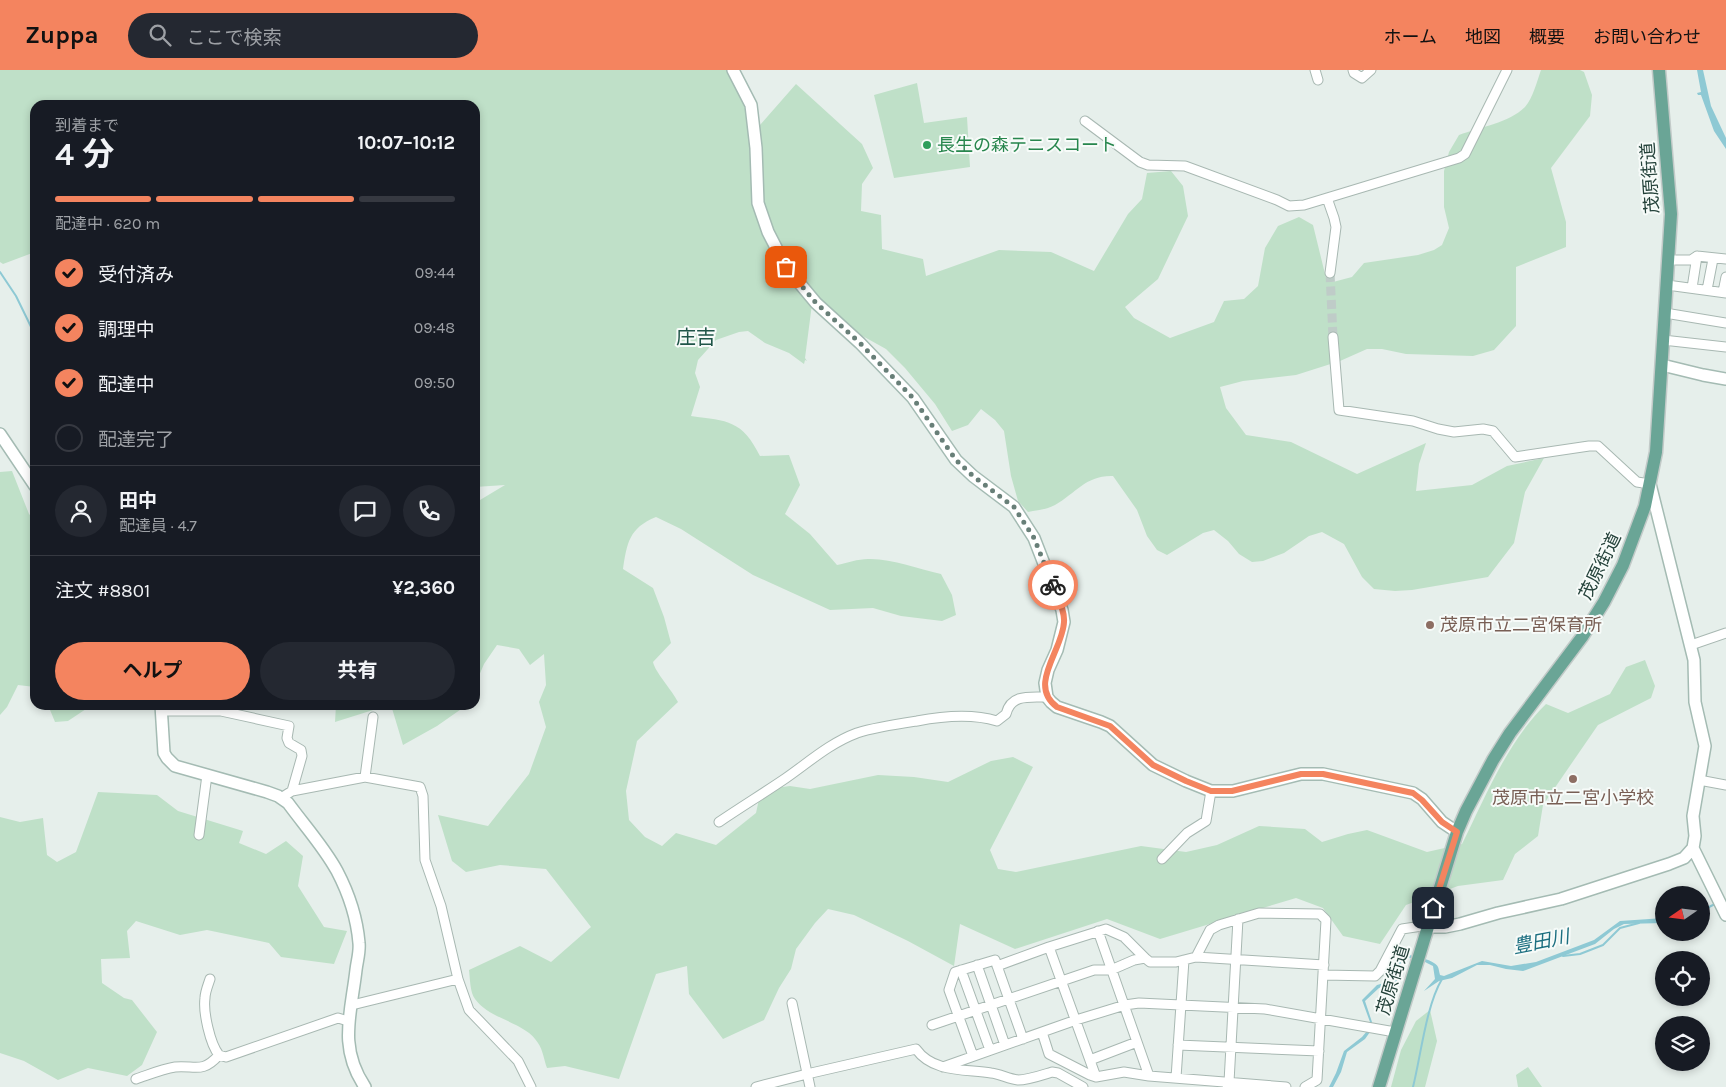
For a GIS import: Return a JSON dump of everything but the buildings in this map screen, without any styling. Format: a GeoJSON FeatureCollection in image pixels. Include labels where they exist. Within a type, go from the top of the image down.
{"type":"FeatureCollection","features":[{"type":"Feature","properties":{"kind":"main road","name":"茂原街道"},"geometry":{"type":"LineString","coordinates":[[1379,1087],[1427,927],[1457,832],[1466,811],[1493,760],[1510,733],[1582,637],[1604,602],[1632,544],[1645,506],[1656,452],[1671,214],[1660,70]]}},
{"type":"Feature","properties":{"kind":"street"},"geometry":{"type":"LineString","coordinates":[[733,70],[751,105],[756,148],[758,203],[768,232],[786,267],[816,303],[860,343],[913,398],[956,460],[973,476],[1014,507],[1034,538],[1062,610],[1064,622],[1057,650],[1048,670],[1045,683],[1047,697],[1057,707],[1110,726],[1153,765],[1211,791],[1232,791],[1301,774],[1323,774],[1413,793],[1442,822],[1457,832]]}},
{"type":"Feature","properties":{"kind":"street"},"geometry":{"type":"LineString","coordinates":[[1315,70],[1318,80]]}},
{"type":"Feature","properties":{"kind":"street"},"geometry":{"type":"LineString","coordinates":[[1354,70],[1354,73],[1362,78],[1372,70]]}},
{"type":"Feature","properties":{"kind":"street"},"geometry":{"type":"LineString","coordinates":[[1085,121],[1140,162],[1148,165],[1185,166],[1289,206],[1304,205],[1459,158],[1465,154],[1508,70]]}},
{"type":"Feature","properties":{"kind":"street"},"geometry":{"type":"LineString","coordinates":[[1327,198],[1336,227],[1330,273]]}},
{"type":"Feature","properties":{"kind":"street"},"geometry":{"type":"LineString","coordinates":[[1692,288],[1697,256]]}},
{"type":"Feature","properties":{"kind":"street"},"geometry":{"type":"LineString","coordinates":[[1668,260],[1691,260],[1697,256],[1726,259]]}},
{"type":"Feature","properties":{"kind":"street"},"geometry":{"type":"LineString","coordinates":[[1707,290],[1713,258]]}},
{"type":"Feature","properties":{"kind":"street"},"geometry":{"type":"LineString","coordinates":[[1667,285],[1725,293],[1726,277]]}},
{"type":"Feature","properties":{"kind":"street"},"geometry":{"type":"LineString","coordinates":[[1665,313],[1726,323]]}},
{"type":"Feature","properties":{"kind":"street"},"geometry":{"type":"LineString","coordinates":[[1324,975],[1375,976],[1380,971],[1402,929],[1445,927],[1498,912],[1561,899],[1684,858],[1693,848],[1695,836],[1693,816],[1705,746],[1696,702],[1694,660],[1691,645],[1650,484],[1637,482],[1598,446],[1515,457],[1493,431],[1484,429],[1454,432],[1413,421],[1339,410],[1333,337]]}},
{"type":"Feature","properties":{"kind":"street"},"geometry":{"type":"LineString","coordinates":[[1663,340],[1726,347]]}},
{"type":"Feature","properties":{"kind":"street"},"geometry":{"type":"LineString","coordinates":[[1662,365],[1726,379]]}},
{"type":"Feature","properties":{"kind":"street"},"geometry":{"type":"LineString","coordinates":[[0,434],[30,479]]}},
{"type":"Feature","properties":{"kind":"street"},"geometry":{"type":"LineString","coordinates":[[1691,645],[1726,633]]}},
{"type":"Feature","properties":{"kind":"street"},"geometry":{"type":"LineString","coordinates":[[719,822],[818,754],[856,734],[872,729],[953,716],[983,717],[997,720],[1006,714],[1008,705],[1017,699],[1047,697]]}},
{"type":"Feature","properties":{"kind":"street"},"geometry":{"type":"LineString","coordinates":[[161,710],[166,758],[175,766],[267,792],[281,798],[288,803],[336,870],[354,916],[359,945],[352,1005],[348,1021],[348,1045],[354,1068],[365,1087]]}},
{"type":"Feature","properties":{"kind":"street"},"geometry":{"type":"LineString","coordinates":[[201,710],[221,711],[289,726],[287,738],[289,743],[301,750],[302,756],[292,791]]}},
{"type":"Feature","properties":{"kind":"street"},"geometry":{"type":"LineString","coordinates":[[365,777],[374,717]]}},
{"type":"Feature","properties":{"kind":"street"},"geometry":{"type":"LineString","coordinates":[[199,835],[207,775]]}},
{"type":"Feature","properties":{"kind":"street"},"geometry":{"type":"LineString","coordinates":[[281,798],[292,791],[365,777],[420,787],[423,796],[425,860],[441,906],[458,979],[469,1010],[518,1061],[531,1087]]}},
{"type":"Feature","properties":{"kind":"street"},"geometry":{"type":"LineString","coordinates":[[1699,780],[1726,785]]}},
{"type":"Feature","properties":{"kind":"street"},"geometry":{"type":"LineString","coordinates":[[1162,859],[1187,834],[1206,821],[1211,791]]}},
{"type":"Feature","properties":{"kind":"street"},"geometry":{"type":"LineString","coordinates":[[1693,848],[1723,910]]}},
{"type":"Feature","properties":{"kind":"street"},"geometry":{"type":"LineString","coordinates":[[1196,957],[1210,930],[1219,925],[1259,913],[1320,914],[1326,920],[1317,1080],[1305,1087]]}},
{"type":"Feature","properties":{"kind":"street"},"geometry":{"type":"LineString","coordinates":[[1228,1085],[1232,1047],[1238,919]]}},
{"type":"Feature","properties":{"kind":"street"},"geometry":{"type":"LineString","coordinates":[[997,966],[1106,929],[1119,934],[1150,962],[1159,963],[1196,957],[1324,965]]}},
{"type":"Feature","properties":{"kind":"street"},"geometry":{"type":"LineString","coordinates":[[1098,931],[1149,1076]]}},
{"type":"Feature","properties":{"kind":"street"},"geometry":{"type":"LineString","coordinates":[[1049,947],[1096,1077]]}},
{"type":"Feature","properties":{"kind":"street"},"geometry":{"type":"LineString","coordinates":[[932,1025],[1094,970],[1111,970],[1134,960],[1145,958]]}},
{"type":"Feature","properties":{"kind":"street"},"geometry":{"type":"LineString","coordinates":[[972,1056],[948,990],[955,972],[961,970],[995,960],[1023,1039]]}},
{"type":"Feature","properties":{"kind":"street"},"geometry":{"type":"LineString","coordinates":[[1176,1078],[1184,960]]}},
{"type":"Feature","properties":{"kind":"street"},"geometry":{"type":"LineString","coordinates":[[978,965],[1005,1045]]}},
{"type":"Feature","properties":{"kind":"street"},"geometry":{"type":"LineString","coordinates":[[961,970],[990,1050]]}},
{"type":"Feature","properties":{"kind":"street"},"geometry":{"type":"LineString","coordinates":[[210,979],[204,1006],[213,1048],[219,1055],[226,1056],[338,1018],[348,1021]]}},
{"type":"Feature","properties":{"kind":"street"},"geometry":{"type":"LineString","coordinates":[[352,1005],[458,979]]}},
{"type":"Feature","properties":{"kind":"street"},"geometry":{"type":"LineString","coordinates":[[792,1003],[810,1087]]}},
{"type":"Feature","properties":{"kind":"street"},"geometry":{"type":"LineString","coordinates":[[943,1067],[1076,1020],[1125,1005],[1139,1003],[1265,1009],[1395,1032]]}},
{"type":"Feature","properties":{"kind":"street"},"geometry":{"type":"LineString","coordinates":[[1042,1032],[1049,1054],[1096,1077],[1124,1072],[1228,1085],[1286,1087]]}},
{"type":"Feature","properties":{"kind":"street"},"geometry":{"type":"LineString","coordinates":[[1090,1060],[1137,1042]]}},
{"type":"Feature","properties":{"kind":"street"},"geometry":{"type":"LineString","coordinates":[[1178,1045],[1319,1052]]}},
{"type":"Feature","properties":{"kind":"street"},"geometry":{"type":"LineString","coordinates":[[756,1087],[916,1049],[920,1055],[943,1067],[958,1071],[993,1073],[1018,1080],[1052,1072],[1058,1073],[1083,1087]]}},
{"type":"Feature","properties":{"kind":"street"},"geometry":{"type":"LineString","coordinates":[[136,1079],[175,1067],[201,1068],[212,1062],[219,1055]]}},
{"type":"Feature","properties":{"kind":"green space"},"geometry":{"type":"Polygon","coordinates":[[[0,70],[729,70],[747,108],[749,130],[760,125],[796,84],[862,144],[873,168],[862,184],[861,211],[881,215],[882,249],[923,259],[926,276],[999,250],[1051,252],[1094,271],[1128,214],[1142,199],[1147,173],[1171,171],[1183,186],[1188,216],[1158,279],[1125,307],[1134,318],[1170,338],[1214,322],[1224,301],[1244,299],[1258,286],[1265,248],[1278,226],[1299,217],[1313,225],[1326,278],[1333,282],[1352,277],[1364,263],[1418,255],[1434,250],[1442,245],[1449,228],[1444,207],[1444,171],[1449,152],[1459,135],[1503,121],[1525,107],[1541,70],[1580,70],[1584,72],[1592,95],[1590,116],[1551,168],[1566,222],[1566,247],[1516,267],[1516,326],[1494,350],[1473,356],[1406,354],[1382,349],[1367,349],[1340,361],[1296,375],[1243,381],[1220,387],[1226,408],[1246,435],[1291,442],[1357,474],[1426,443],[1419,464],[1416,491],[1472,485],[1507,466],[1544,458],[1525,492],[1514,543],[1488,577],[1412,590],[1374,589],[1362,577],[1344,544],[1322,532],[1309,536],[1284,553],[1263,561],[1252,562],[1239,554],[1228,541],[1214,530],[1203,533],[1167,555],[1157,550],[1147,536],[1137,510],[1113,476],[1095,478],[1055,505],[1028,512],[1018,501],[1011,476],[1004,431],[995,420],[981,409],[968,425],[952,431],[935,404],[905,368],[886,349],[812,304],[805,358],[807,361],[805,360],[804,364],[789,353],[765,343],[748,331],[716,340],[698,360],[695,373],[700,387],[691,416],[715,419],[733,424],[747,435],[760,456],[789,455],[800,485],[785,514],[810,534],[837,565],[860,560],[877,559],[941,574],[952,595],[956,615],[942,621],[901,616],[873,608],[830,610],[753,575],[681,529],[656,517],[647,521],[631,537],[623,569],[653,588],[671,643],[653,662],[678,702],[637,741],[626,791],[629,820],[645,837],[662,846],[676,833],[716,845],[756,813],[761,790],[790,786],[810,789],[878,775],[914,777],[948,782],[991,761],[1013,757],[1033,767],[990,850],[998,869],[1016,872],[1141,846],[1186,852],[1217,845],[1259,826],[1305,829],[1322,842],[1367,830],[1427,852],[1462,844],[1498,770],[1520,735],[1546,704],[1568,713],[1610,694],[1626,667],[1645,660],[1655,686],[1651,698],[1598,725],[1543,805],[1538,836],[1515,854],[1503,880],[1458,886],[1406,905],[1380,944],[1343,936],[1323,908],[1296,898],[1160,939],[1107,919],[1015,949],[960,924],[954,966],[854,915],[828,909],[796,949],[791,969],[779,988],[764,1020],[723,1039],[689,994],[687,966],[656,974],[619,1079],[565,1066],[547,1068],[541,1049],[532,1036],[517,1025],[489,1012],[475,999],[471,989],[469,970],[520,946],[551,962],[591,927],[546,869],[500,865],[466,872],[452,861],[438,815],[488,826],[529,774],[546,727],[539,702],[546,685],[544,654],[530,665],[519,649],[497,645],[480,673],[480,500],[505,485],[480,487],[480,100],[30,100],[30,254],[3,264],[0,262],[0,70]]]}},
{"type":"Feature","properties":{"kind":"green space","name":"長生の森テニスコート"},"geometry":{"type":"Polygon","coordinates":[[[917,83],[924,123],[967,117],[970,167],[894,178],[874,95],[917,83]]]}},
{"type":"Feature","properties":{"kind":"green space"},"geometry":{"type":"Polygon","coordinates":[[[12,471],[30,515],[30,686],[18,685],[7,707],[0,715],[0,472],[12,471]]]}},
{"type":"Feature","properties":{"kind":"green space"},"geometry":{"type":"Polygon","coordinates":[[[50,710],[84,710],[68,721],[55,722],[50,710]]]}},
{"type":"Feature","properties":{"kind":"green space"},"geometry":{"type":"Polygon","coordinates":[[[336,710],[373,710],[335,722],[336,710]]]}},
{"type":"Feature","properties":{"kind":"green space"},"geometry":{"type":"Polygon","coordinates":[[[392,710],[460,710],[437,726],[403,745],[392,710]]]}},
{"type":"Feature","properties":{"kind":"green space"},"geometry":{"type":"Polygon","coordinates":[[[98,792],[157,795],[178,811],[243,831],[239,843],[266,854],[286,841],[303,856],[298,886],[324,927],[347,931],[334,964],[281,957],[269,943],[207,930],[180,935],[136,921],[127,931],[130,958],[101,959],[102,983],[124,998],[132,1000],[157,1032],[142,1065],[127,1076],[88,1068],[58,1080],[24,1061],[0,1053],[0,817],[20,822],[43,818],[47,855],[57,862],[76,852],[98,792]]]}},
{"type":"Feature","properties":{"kind":"green space"},"geometry":{"type":"Polygon","coordinates":[[[1430,1010],[1437,1041],[1425,1087],[1391,1087],[1401,1050],[1416,1021],[1430,1010]]]}},
{"type":"Feature","properties":{"kind":"green space"},"geometry":{"type":"Polygon","coordinates":[[[1528,1067],[1542,1087],[1518,1087],[1516,1075],[1528,1067]]]}},
{"type":"Feature","properties":{"kind":"water"},"geometry":{"type":"Polygon","coordinates":[[[1697,70],[1703,70],[1711,106],[1726,138],[1726,149],[1714,131],[1701,95],[1697,93],[1701,92],[1697,70]]]}},
{"type":"Feature","properties":{"kind":"water"},"geometry":{"type":"Polygon","coordinates":[[[1655,919],[1655,923],[1624,924],[1614,929],[1595,944],[1523,971],[1490,965],[1477,965],[1452,978],[1439,981],[1424,991],[1435,979],[1433,966],[1423,961],[1402,956],[1397,981],[1379,988],[1365,1001],[1372,1022],[1370,1032],[1365,1039],[1347,1052],[1341,1072],[1333,1087],[1329,1087],[1344,1051],[1367,1031],[1370,1022],[1362,1000],[1377,985],[1395,980],[1400,953],[1436,964],[1440,975],[1444,976],[1482,961],[1511,966],[1536,962],[1594,940],[1620,921],[1655,919]]]}},
{"type":"Feature","properties":{"kind":"waterway"},"geometry":{"type":"LineString","coordinates":[[0,272],[16,296],[30,325]]}},
{"type":"Feature","properties":{"kind":"waterway","name":"豊田川"},"geometry":{"type":"LineString","coordinates":[[1710,906],[1715,904]]}},
{"type":"Feature","properties":{"kind":"waterway","name":"豊田川"},"geometry":{"type":"LineString","coordinates":[[1563,956],[1580,954],[1603,945],[1620,928],[1639,923]]}},
{"type":"Feature","properties":{"kind":"waterway","name":"豊田川"},"geometry":{"type":"LineString","coordinates":[[1413,1087],[1428,1017],[1436,990],[1442,979]]}},
{"type":"Feature","properties":{"kind":"tunnel"},"geometry":{"type":"LineString","coordinates":[[1330,273],[1333,337]]}},
{"type":"Feature","properties":{"kind":"way so far"},"geometry":{"type":"LineString","coordinates":[[786,267],[816,303],[860,343],[913,398],[956,460],[973,476],[1014,507],[1034,538],[1053,585]]}},
{"type":"Feature","properties":{"kind":"place","name":"長生の森テニスコート"},"geometry":{"type":"Point","coordinates":[927,145]}},
{"type":"Feature","properties":{"kind":"place","name":"茂原市立二宮保育所"},"geometry":{"type":"Point","coordinates":[1430,625]}},
{"type":"Feature","properties":{"kind":"place","name":"茂原市立二宮小学校"},"geometry":{"type":"Point","coordinates":[1573,779]}},
{"type":"Feature","properties":{"kind":"district","name":"庄吉"},"geometry":{"type":"Point","coordinates":[696,337]}},
{"type":"Feature","properties":{"kind":"route"},"geometry":{"type":"LineString","coordinates":[[1053,585],[1062,610],[1064,622],[1057,650],[1048,670],[1045,683],[1047,697],[1051,702],[1057,707],[1110,726],[1153,765],[1211,791],[1232,791],[1301,774],[1323,774],[1413,793],[1442,822],[1457,832],[1433,908]]}}]}
